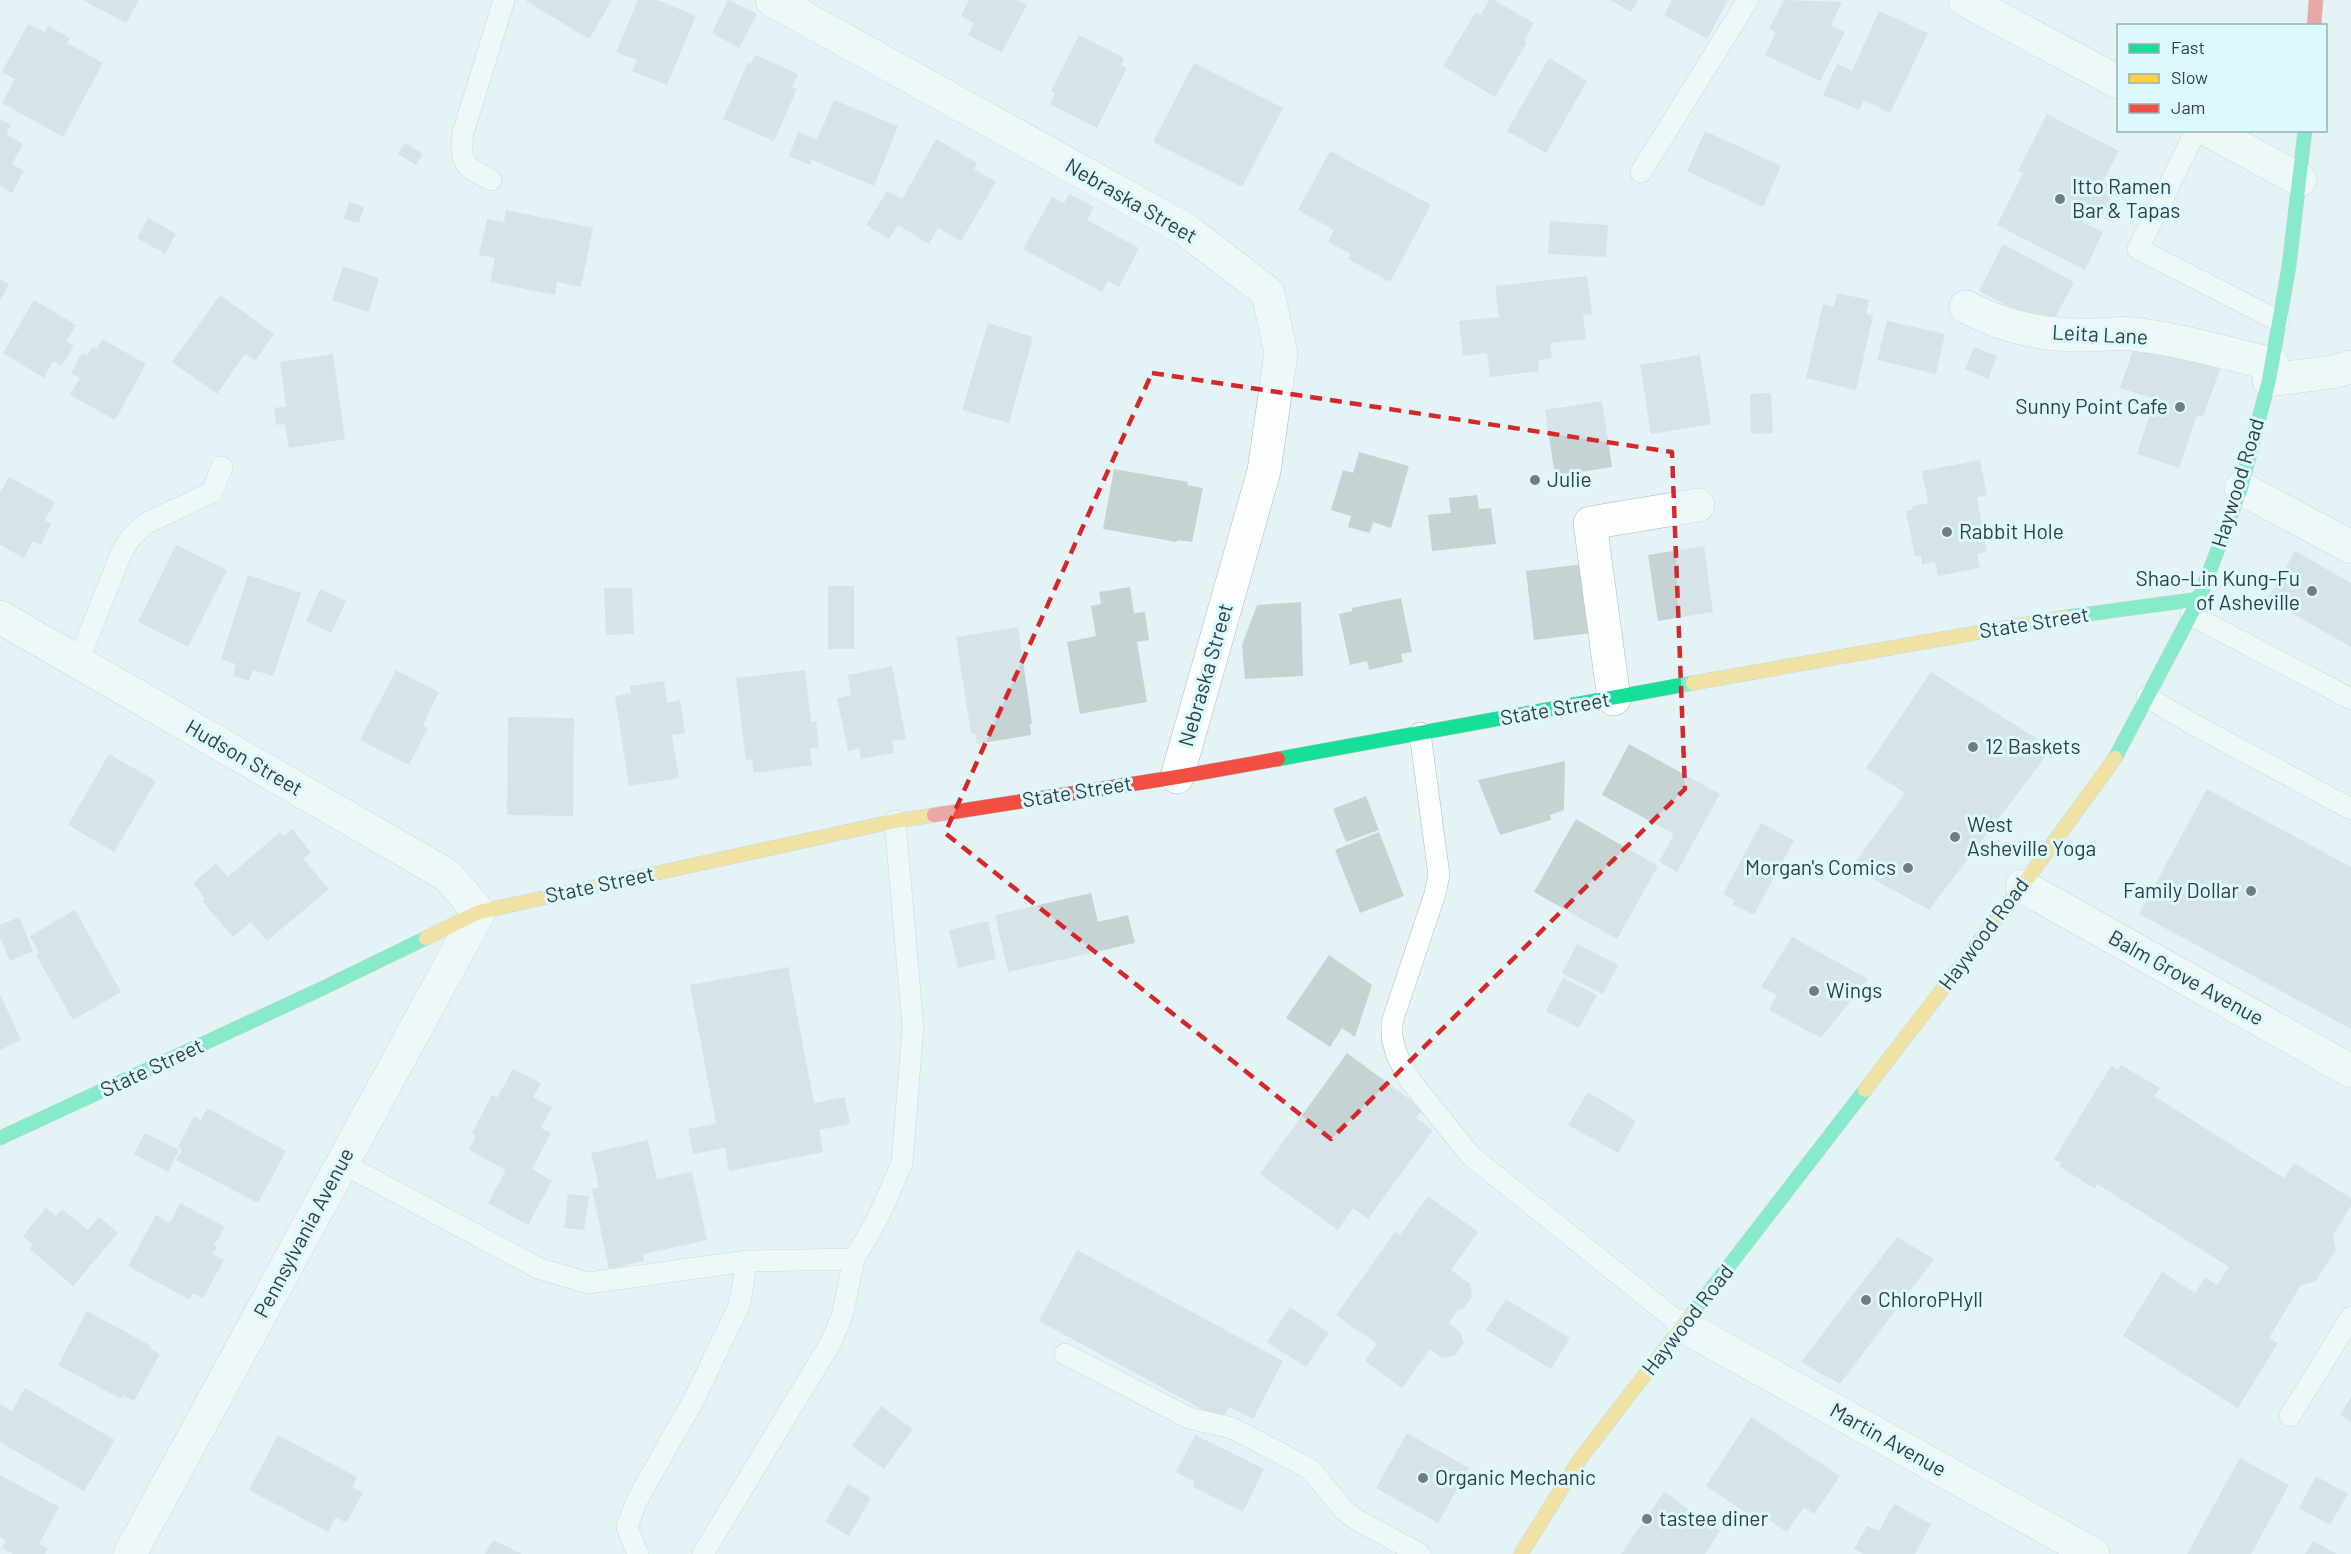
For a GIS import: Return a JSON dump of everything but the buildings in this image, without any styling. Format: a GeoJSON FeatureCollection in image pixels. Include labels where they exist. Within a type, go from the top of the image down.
{"type":"FeatureCollection","features":[{"type":"Feature","properties":{"kind":"street","name":"Nebraska Street"},"geometry":{"type":"LineString","coordinates":[[772,0],[1185,229],[1268,293],[1281,353],[1264,471],[1177,777]]}},
{"type":"Feature","properties":{"kind":"street"},"geometry":{"type":"LineString","coordinates":[[1965,0],[2117,81]]}},
{"type":"Feature","properties":{"kind":"street"},"geometry":{"type":"LineString","coordinates":[[2314,24],[2316,0]]}},
{"type":"Feature","properties":{"kind":"street"},"geometry":{"type":"LineString","coordinates":[[2212,132],[2301,180]]}},
{"type":"Feature","properties":{"kind":"street","name":"Haywood Road"},"geometry":{"type":"LineString","coordinates":[[1521,1554],[1580,1459],[2022,886],[2117,756],[2195,607],[2241,488],[2270,372],[2301,180],[2305,132]]}},
{"type":"Feature","properties":{"kind":"street","name":"Leita Lane"},"geometry":{"type":"LineString","coordinates":[[1966,307],[2015,328],[2053,334],[2129,333],[2160,338],[2270,372]]}},
{"type":"Feature","properties":{"kind":"street"},"geometry":{"type":"LineString","coordinates":[[2270,372],[2351,367]]}},
{"type":"Feature","properties":{"kind":"street"},"geometry":{"type":"LineString","coordinates":[[2241,488],[2351,547]]}},
{"type":"Feature","properties":{"kind":"street"},"geometry":{"type":"LineString","coordinates":[[1614,699],[1590,523],[1698,505]]}},
{"type":"Feature","properties":{"kind":"street","name":"State Street"},"geometry":{"type":"LineString","coordinates":[[0,1138],[321,989],[479,912],[895,821],[1177,777],[2035,621],[2195,607]]}},
{"type":"Feature","properties":{"kind":"street","name":"Hudson Street"},"geometry":{"type":"LineString","coordinates":[[0,617],[447,875],[479,912]]}},
{"type":"Feature","properties":{"kind":"street","name":"Balm Grove Avenue"},"geometry":{"type":"LineString","coordinates":[[2022,886],[2351,1071]]}},
{"type":"Feature","properties":{"kind":"street","name":"Pennsylvania Avenue"},"geometry":{"type":"LineString","coordinates":[[130,1554],[479,912]]}},
{"type":"Feature","properties":{"kind":"street","name":"Martin Avenue"},"geometry":{"type":"LineString","coordinates":[[1683,1326],[2094,1554]]}},
{"type":"Feature","properties":{"kind":"lane"},"geometry":{"type":"LineString","coordinates":[[491,180],[467,166],[461,158],[461,146],[504,0]]}},
{"type":"Feature","properties":{"kind":"lane"},"geometry":{"type":"LineString","coordinates":[[1641,172],[1748,0]]}},
{"type":"Feature","properties":{"kind":"lane"},"geometry":{"type":"LineString","coordinates":[[2195,132],[2138,249],[2279,321]]}},
{"type":"Feature","properties":{"kind":"lane"},"geometry":{"type":"LineString","coordinates":[[78,662],[121,554],[131,537],[147,523],[212,492],[222,467]]}},
{"type":"Feature","properties":{"kind":"lane"},"geometry":{"type":"LineString","coordinates":[[2195,607],[2351,699]]}},
{"type":"Feature","properties":{"kind":"lane"},"geometry":{"type":"LineString","coordinates":[[2148,697],[2189,722],[2351,809]]}},
{"type":"Feature","properties":{"kind":"lane"},"geometry":{"type":"LineString","coordinates":[[1420,733],[1439,876],[1392,1022],[1392,1037],[1396,1053],[1409,1079],[1471,1156],[1683,1326]]}},
{"type":"Feature","properties":{"kind":"lane"},"geometry":{"type":"LineString","coordinates":[[703,1554],[831,1342],[842,1316],[854,1259],[878,1218],[902,1163],[913,1027],[895,821]]}},
{"type":"Feature","properties":{"kind":"lane"},"geometry":{"type":"LineString","coordinates":[[342,1163],[538,1268],[588,1283],[747,1261],[854,1259]]}},
{"type":"Feature","properties":{"kind":"lane"},"geometry":{"type":"LineString","coordinates":[[638,1554],[627,1527],[637,1500],[693,1401],[739,1306],[747,1261]]}},
{"type":"Feature","properties":{"kind":"lane"},"geometry":{"type":"LineString","coordinates":[[2290,1416],[2351,1317]]}},
{"type":"Feature","properties":{"kind":"lane"},"geometry":{"type":"LineString","coordinates":[[1065,1354],[1189,1418],[1232,1428],[1299,1463],[1312,1471],[1344,1510],[1357,1520],[1420,1554]]}},
{"type":"Feature","properties":{"kind":"highlighted area"},"geometry":{"type":"Polygon","coordinates":[[[1152,373],[1672,452],[1685,789],[1331,1139],[945,833],[1152,373]]]}},
{"type":"Feature","properties":{"kind":"traffic: fast"},"geometry":{"type":"LineString","coordinates":[[2115,758],[2199,599],[2241,488],[2269,380],[2289,266],[2305,132]]}},
{"type":"Feature","properties":{"kind":"traffic: fast"},"geometry":{"type":"LineString","coordinates":[[2066,617],[2199,599]]}},
{"type":"Feature","properties":{"kind":"traffic: fast"},"geometry":{"type":"LineString","coordinates":[[1278,759],[1693,683]]}},
{"type":"Feature","properties":{"kind":"traffic: fast"},"geometry":{"type":"LineString","coordinates":[[0,1138],[426,938]]}},
{"type":"Feature","properties":{"kind":"traffic: fast"},"geometry":{"type":"LineString","coordinates":[[1691,1315],[1865,1090]]}},
{"type":"Feature","properties":{"kind":"traffic: slow"},"geometry":{"type":"LineString","coordinates":[[1693,683],[2066,617]]}},
{"type":"Feature","properties":{"kind":"traffic: slow"},"geometry":{"type":"LineString","coordinates":[[1865,1090],[2022,886],[2115,758]]}},
{"type":"Feature","properties":{"kind":"traffic: slow"},"geometry":{"type":"LineString","coordinates":[[426,938],[479,912],[895,821],[934,815]]}},
{"type":"Feature","properties":{"kind":"traffic: slow"},"geometry":{"type":"LineString","coordinates":[[1521,1554],[1580,1459],[1691,1315]]}},
{"type":"Feature","properties":{"kind":"traffic: jam"},"geometry":{"type":"LineString","coordinates":[[2314,24],[2316,0]]}},
{"type":"Feature","properties":{"kind":"traffic: jam"},"geometry":{"type":"LineString","coordinates":[[934,815],[1278,759]]}},
{"type":"Feature","properties":{"kind":"place","name":"Itto Ramen Bar & Tapas"},"geometry":{"type":"Point","coordinates":[2060,199]}},
{"type":"Feature","properties":{"kind":"place","name":"Sunny Point Cafe"},"geometry":{"type":"Point","coordinates":[2180,407]}},
{"type":"Feature","properties":{"kind":"place","name":"Julie"},"geometry":{"type":"Point","coordinates":[1535,480]}},
{"type":"Feature","properties":{"kind":"place","name":"Rabbit Hole"},"geometry":{"type":"Point","coordinates":[1947,532]}},
{"type":"Feature","properties":{"kind":"place","name":"Shao-Lin Kung-Fu of Asheville"},"geometry":{"type":"Point","coordinates":[2312,591]}},
{"type":"Feature","properties":{"kind":"place","name":"12 Baskets"},"geometry":{"type":"Point","coordinates":[1973,747]}},
{"type":"Feature","properties":{"kind":"place","name":"West Asheville Yoga"},"geometry":{"type":"Point","coordinates":[1955,837]}},
{"type":"Feature","properties":{"kind":"place","name":"Morgan's Comics"},"geometry":{"type":"Point","coordinates":[1908,868]}},
{"type":"Feature","properties":{"kind":"place","name":"Family Dollar"},"geometry":{"type":"Point","coordinates":[2251,891]}},
{"type":"Feature","properties":{"kind":"place","name":"Wings"},"geometry":{"type":"Point","coordinates":[1814,991]}},
{"type":"Feature","properties":{"kind":"place","name":"ChloroPHyll"},"geometry":{"type":"Point","coordinates":[1866,1300]}},
{"type":"Feature","properties":{"kind":"place","name":"Organic Mechanic"},"geometry":{"type":"Point","coordinates":[1423,1478]}},
{"type":"Feature","properties":{"kind":"place","name":"tastee diner"},"geometry":{"type":"Point","coordinates":[1647,1519]}}]}
